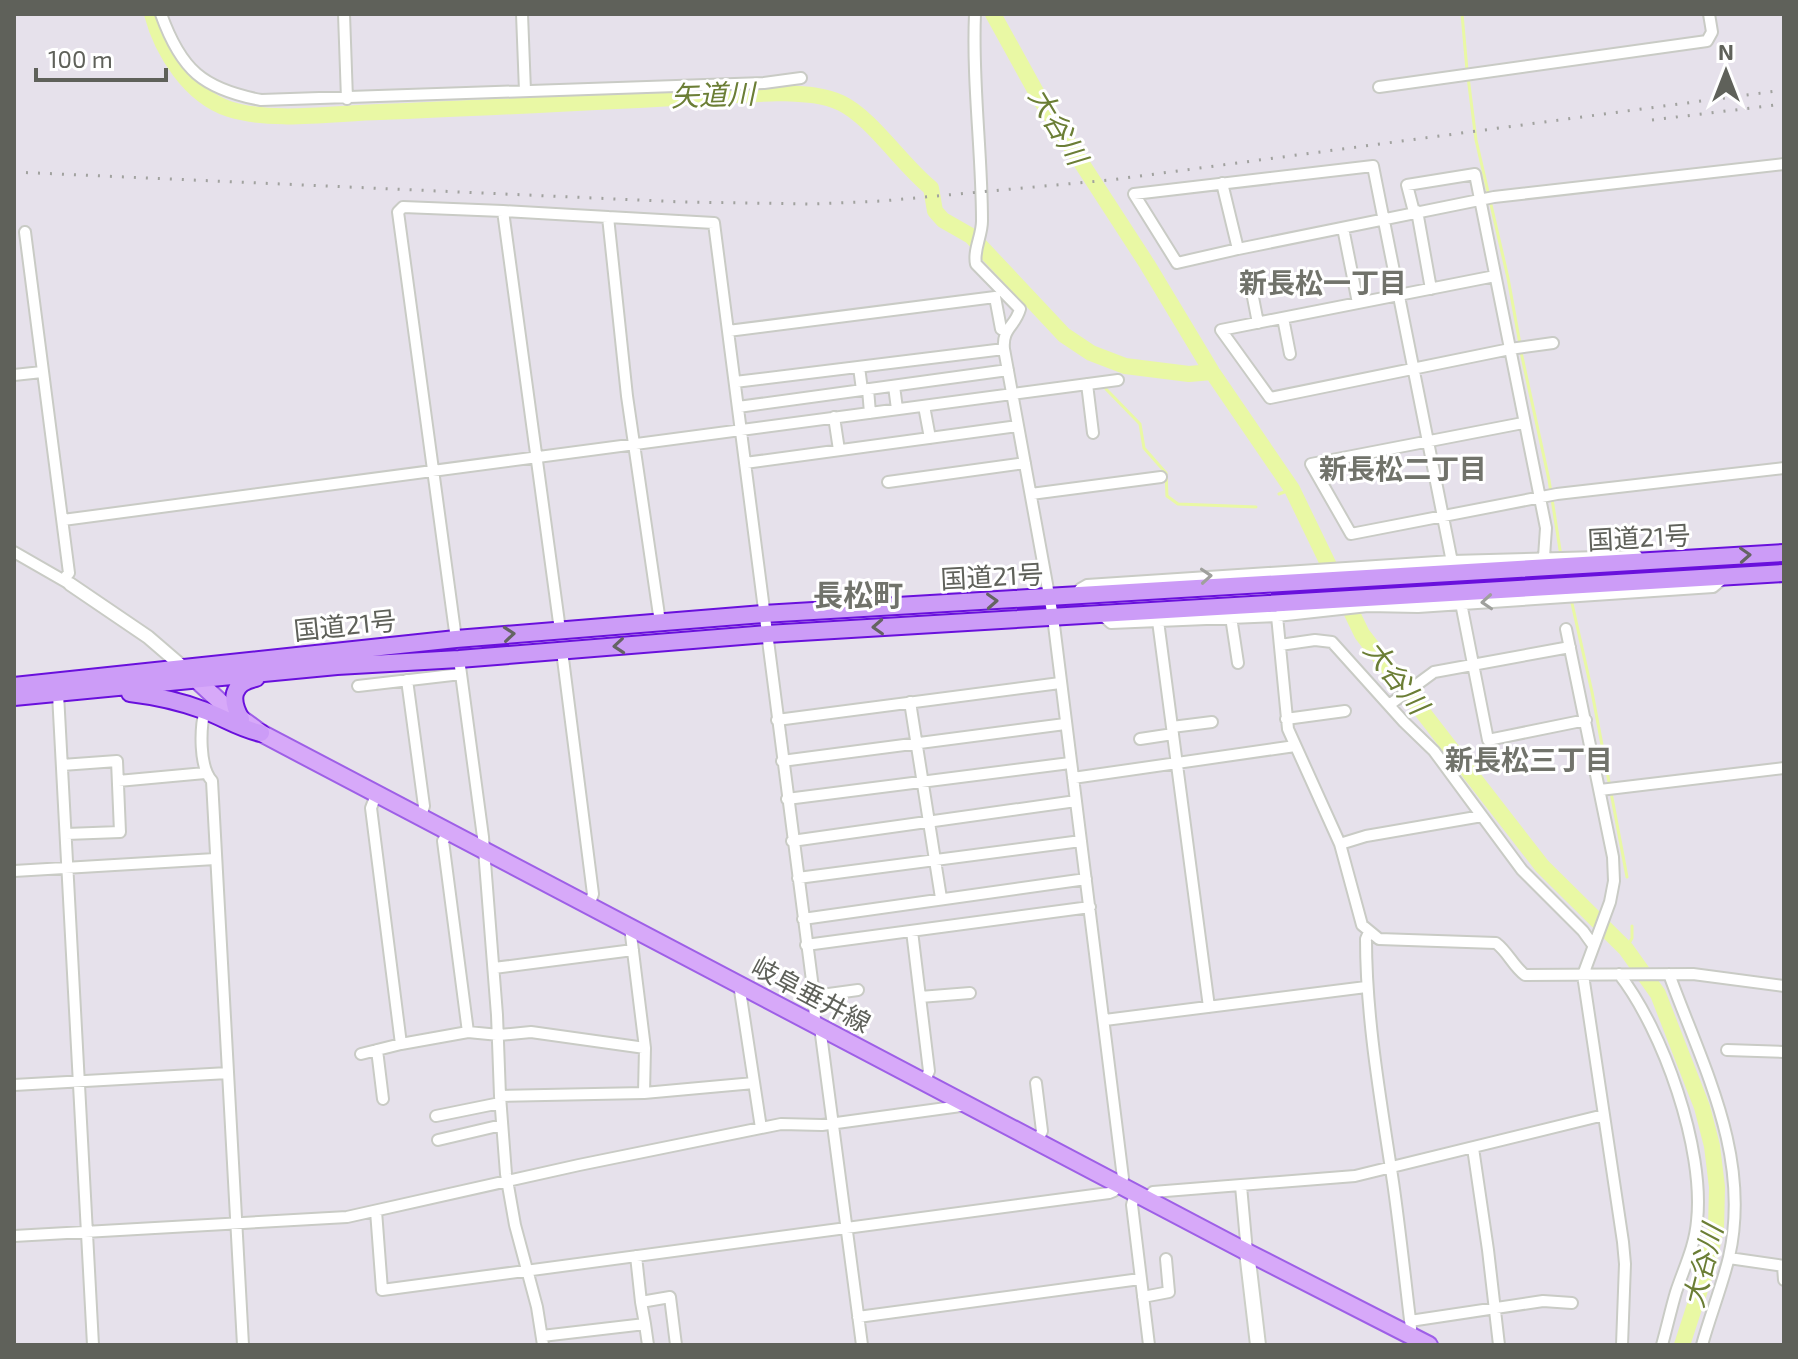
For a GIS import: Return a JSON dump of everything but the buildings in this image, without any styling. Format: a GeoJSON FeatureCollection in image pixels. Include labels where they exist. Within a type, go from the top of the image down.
{"type":"FeatureCollection","features":[{"type":"Feature","properties":{"kind":"highway","name":"国道21号"},"geometry":{"type":"LineString","coordinates":[[14,686],[456,639],[763,614],[1050,598],[1312,576],[1784,553]]}},
{"type":"Feature","properties":{"kind":"highway","name":"国道21号"},"geometry":{"type":"LineString","coordinates":[[14,697],[337,666],[460,667],[562,651],[767,634],[1098,612],[1322,605],[1572,591],[1784,573]]}},
{"type":"Feature","properties":{"kind":"highway"},"geometry":{"type":"LineString","coordinates":[[241,719],[233,698],[240,685],[247,680],[337,666]]}},
{"type":"Feature","properties":{"kind":"highway"},"geometry":{"type":"LineString","coordinates":[[83,692],[156,696],[205,710],[247,731],[261,733]]}},
{"type":"Feature","properties":{"kind":"main road","name":"岐阜垂井線"},"geometry":{"type":"LineString","coordinates":[[184,668],[261,733],[1247,1252],[1410,1328],[1429,1345]]}},
{"type":"Feature","properties":{"kind":"main road"},"geometry":{"type":"LineString","coordinates":[[1247,1252],[1258,1345]]}},
{"type":"Feature","properties":{"kind":"street"},"geometry":{"type":"LineString","coordinates":[[161,14],[173,46],[207,82],[230,94],[261,100],[764,83],[801,78]]}},
{"type":"Feature","properties":{"kind":"street"},"geometry":{"type":"LineString","coordinates":[[344,14],[347,99]]}},
{"type":"Feature","properties":{"kind":"street"},"geometry":{"type":"LineString","coordinates":[[522,14],[525,91]]}},
{"type":"Feature","properties":{"kind":"street"},"geometry":{"type":"LineString","coordinates":[[376,1211],[382,1290],[1109,1193],[1120,1184],[1124,1173],[1053,617],[1004,349],[1005,331],[1018,317],[1020,309],[976,264],[974,256],[982,233],[975,14]]}},
{"type":"Feature","properties":{"kind":"street"},"geometry":{"type":"LineString","coordinates":[[1379,87],[1707,41],[1712,32],[1709,14]]}},
{"type":"Feature","properties":{"kind":"street"},"geometry":{"type":"LineString","coordinates":[[1453,564],[1427,442],[1414,368],[1398,295],[1384,219],[1373,166],[1134,194],[1177,263],[1238,249],[1343,228],[1384,219],[1415,212],[1486,199],[1784,164]]}},
{"type":"Feature","properties":{"kind":"street"},"geometry":{"type":"LineString","coordinates":[[1431,289],[1407,185],[1475,174],[1486,199],[1495,276],[1516,349],[1523,423],[1548,495],[1546,528],[1550,562]]}},
{"type":"Feature","properties":{"kind":"street"},"geometry":{"type":"LineString","coordinates":[[1222,183],[1238,249]]}},
{"type":"Feature","properties":{"kind":"street"},"geometry":{"type":"LineString","coordinates":[[456,639],[398,212],[403,207],[714,223],[792,841],[834,1123],[862,1345]]}},
{"type":"Feature","properties":{"kind":"street"},"geometry":{"type":"LineString","coordinates":[[503,211],[560,630]]}},
{"type":"Feature","properties":{"kind":"street"},"geometry":{"type":"LineString","coordinates":[[608,217],[627,396],[660,622]]}},
{"type":"Feature","properties":{"kind":"street"},"geometry":{"type":"LineString","coordinates":[[1343,228],[1358,303]]}},
{"type":"Feature","properties":{"kind":"street"},"geometry":{"type":"LineString","coordinates":[[25,232],[63,520],[69,573],[67,582]]}},
{"type":"Feature","properties":{"kind":"street"},"geometry":{"type":"LineString","coordinates":[[1495,276],[1221,330],[1270,398],[1553,343]]}},
{"type":"Feature","properties":{"kind":"street"},"geometry":{"type":"LineString","coordinates":[[1250,282],[1258,323]]}},
{"type":"Feature","properties":{"kind":"street"},"geometry":{"type":"LineString","coordinates":[[728,331],[995,297],[1001,329],[1005,331]]}},
{"type":"Feature","properties":{"kind":"street"},"geometry":{"type":"LineString","coordinates":[[1283,318],[1290,354]]}},
{"type":"Feature","properties":{"kind":"street"},"geometry":{"type":"LineString","coordinates":[[735,382],[1004,349]]}},
{"type":"Feature","properties":{"kind":"street"},"geometry":{"type":"LineString","coordinates":[[859,367],[870,413]]}},
{"type":"Feature","properties":{"kind":"street"},"geometry":{"type":"LineString","coordinates":[[738,407],[1008,370]]}},
{"type":"Feature","properties":{"kind":"street"},"geometry":{"type":"LineString","coordinates":[[14,375],[42,372]]}},
{"type":"Feature","properties":{"kind":"street"},"geometry":{"type":"LineString","coordinates":[[63,520],[1118,380]]}},
{"type":"Feature","properties":{"kind":"street"},"geometry":{"type":"LineString","coordinates":[[1087,384],[1093,433]]}},
{"type":"Feature","properties":{"kind":"street"},"geometry":{"type":"LineString","coordinates":[[894,386],[897,409]]}},
{"type":"Feature","properties":{"kind":"street"},"geometry":{"type":"LineString","coordinates":[[924,406],[930,438]]}},
{"type":"Feature","properties":{"kind":"street"},"geometry":{"type":"LineString","coordinates":[[834,417],[839,450]]}},
{"type":"Feature","properties":{"kind":"street"},"geometry":{"type":"LineString","coordinates":[[1523,423],[1311,464],[1351,534],[1548,495],[1784,468]]}},
{"type":"Feature","properties":{"kind":"street"},"geometry":{"type":"LineString","coordinates":[[745,463],[1018,426]]}},
{"type":"Feature","properties":{"kind":"street"},"geometry":{"type":"LineString","coordinates":[[888,482],[1025,463]]}},
{"type":"Feature","properties":{"kind":"street"},"geometry":{"type":"LineString","coordinates":[[1031,494],[1161,477]]}},
{"type":"Feature","properties":{"kind":"street"},"geometry":{"type":"LineString","coordinates":[[14,552],[67,582],[148,637],[184,668]]}},
{"type":"Feature","properties":{"kind":"street"},"geometry":{"type":"LineString","coordinates":[[1357,574],[1453,564],[1550,562],[1632,554],[1647,561]]}},
{"type":"Feature","properties":{"kind":"street"},"geometry":{"type":"LineString","coordinates":[[1364,602],[1418,607],[1572,591]]}},
{"type":"Feature","properties":{"kind":"street"},"geometry":{"type":"LineString","coordinates":[[1460,601],[1488,740],[1586,720]]}},
{"type":"Feature","properties":{"kind":"street"},"geometry":{"type":"LineString","coordinates":[[1098,612],[1111,623],[1277,616],[1322,605]]}},
{"type":"Feature","properties":{"kind":"street"},"geometry":{"type":"LineString","coordinates":[[1277,616],[1286,719],[1295,746],[1340,844],[1362,925],[1369,932],[1379,939],[1394,941],[1496,943],[1525,975],[1727,976],[1784,986]]}},
{"type":"Feature","properties":{"kind":"street"},"geometry":{"type":"LineString","coordinates":[[1231,617],[1238,663]]}},
{"type":"Feature","properties":{"kind":"street"},"geometry":{"type":"LineString","coordinates":[[1158,621],[1209,1007]]}},
{"type":"Feature","properties":{"kind":"street"},"geometry":{"type":"LineString","coordinates":[[1566,629],[1613,857],[1614,881],[1609,906],[1583,975],[1625,1264],[1622,1345]]}},
{"type":"Feature","properties":{"kind":"street"},"geometry":{"type":"LineString","coordinates":[[1280,645],[1315,640],[1332,642],[1392,703],[1439,758],[1522,870],[1595,941]]}},
{"type":"Feature","properties":{"kind":"street"},"geometry":{"type":"LineString","coordinates":[[1392,703],[1434,672],[1570,647]]}},
{"type":"Feature","properties":{"kind":"street"},"geometry":{"type":"LineString","coordinates":[[562,651],[593,894],[589,906]]}},
{"type":"Feature","properties":{"kind":"street"},"geometry":{"type":"LineString","coordinates":[[358,686],[407,680],[460,667],[494,968],[502,1125],[515,1225],[543,1341],[645,1324]]}},
{"type":"Feature","properties":{"kind":"street"},"geometry":{"type":"LineString","coordinates":[[407,680],[424,806],[421,817]]}},
{"type":"Feature","properties":{"kind":"street"},"geometry":{"type":"LineString","coordinates":[[777,720],[1060,683]]}},
{"type":"Feature","properties":{"kind":"street"},"geometry":{"type":"LineString","coordinates":[[58,694],[93,1345]]}},
{"type":"Feature","properties":{"kind":"street"},"geometry":{"type":"LineString","coordinates":[[910,702],[941,898]]}},
{"type":"Feature","properties":{"kind":"street"},"geometry":{"type":"LineString","coordinates":[[205,710],[205,773],[212,781],[243,1345]]}},
{"type":"Feature","properties":{"kind":"street"},"geometry":{"type":"LineString","coordinates":[[1286,719],[1345,711]]}},
{"type":"Feature","properties":{"kind":"street"},"geometry":{"type":"LineString","coordinates":[[1140,739],[1212,722]]}},
{"type":"Feature","properties":{"kind":"street"},"geometry":{"type":"LineString","coordinates":[[782,761],[1065,724]]}},
{"type":"Feature","properties":{"kind":"street"},"geometry":{"type":"LineString","coordinates":[[1073,778],[1295,746]]}},
{"type":"Feature","properties":{"kind":"street"},"geometry":{"type":"LineString","coordinates":[[62,765],[117,761],[120,832],[66,834]]}},
{"type":"Feature","properties":{"kind":"street"},"geometry":{"type":"LineString","coordinates":[[787,799],[1070,763]]}},
{"type":"Feature","properties":{"kind":"street"},"geometry":{"type":"LineString","coordinates":[[1600,790],[1784,768]]}},
{"type":"Feature","properties":{"kind":"street"},"geometry":{"type":"LineString","coordinates":[[118,781],[205,773]]}},
{"type":"Feature","properties":{"kind":"street"},"geometry":{"type":"LineString","coordinates":[[376,795],[371,808],[401,1044]]}},
{"type":"Feature","properties":{"kind":"street"},"geometry":{"type":"LineString","coordinates":[[792,841],[1076,801]]}},
{"type":"Feature","properties":{"kind":"street"},"geometry":{"type":"LineString","coordinates":[[1340,844],[1366,836],[1482,816]]}},
{"type":"Feature","properties":{"kind":"street"},"geometry":{"type":"LineString","coordinates":[[448,832],[443,841],[468,1032]]}},
{"type":"Feature","properties":{"kind":"street"},"geometry":{"type":"LineString","coordinates":[[798,878],[1081,841]]}},
{"type":"Feature","properties":{"kind":"street"},"geometry":{"type":"LineString","coordinates":[[14,871],[215,859]]}},
{"type":"Feature","properties":{"kind":"street"},"geometry":{"type":"LineString","coordinates":[[803,919],[1086,879]]}},
{"type":"Feature","properties":{"kind":"street"},"geometry":{"type":"LineString","coordinates":[[806,945],[1090,907]]}},
{"type":"Feature","properties":{"kind":"street"},"geometry":{"type":"LineString","coordinates":[[630,927],[645,1048],[644,1093]]}},
{"type":"Feature","properties":{"kind":"street"},"geometry":{"type":"LineString","coordinates":[[912,931],[929,1071],[925,1081]]}},
{"type":"Feature","properties":{"kind":"street"},"geometry":{"type":"LineString","coordinates":[[1369,932],[1366,939],[1366,987],[1410,1328],[1543,1301],[1572,1303]]}},
{"type":"Feature","properties":{"kind":"street"},"geometry":{"type":"LineString","coordinates":[[494,968],[633,950]]}},
{"type":"Feature","properties":{"kind":"street"},"geometry":{"type":"LineString","coordinates":[[1621,974],[1635,995],[1667,1067],[1689,1128],[1699,1183],[1691,1255],[1676,1293],[1662,1345]]}},
{"type":"Feature","properties":{"kind":"street"},"geometry":{"type":"LineString","coordinates":[[1666,974],[1724,1119],[1734,1182],[1729,1258],[1702,1345]]}},
{"type":"Feature","properties":{"kind":"street"},"geometry":{"type":"LineString","coordinates":[[739,984],[761,1128]]}},
{"type":"Feature","properties":{"kind":"street"},"geometry":{"type":"LineString","coordinates":[[1105,1020],[1366,987]]}},
{"type":"Feature","properties":{"kind":"street"},"geometry":{"type":"LineString","coordinates":[[814,996],[858,990]]}},
{"type":"Feature","properties":{"kind":"street"},"geometry":{"type":"LineString","coordinates":[[920,997],[970,993]]}},
{"type":"Feature","properties":{"kind":"street"},"geometry":{"type":"LineString","coordinates":[[361,1054],[468,1032],[499,1035],[531,1032],[645,1048]]}},
{"type":"Feature","properties":{"kind":"street"},"geometry":{"type":"LineString","coordinates":[[377,1050],[383,1099]]}},
{"type":"Feature","properties":{"kind":"street"},"geometry":{"type":"LineString","coordinates":[[1727,1050],[1784,1052]]}},
{"type":"Feature","properties":{"kind":"street"},"geometry":{"type":"LineString","coordinates":[[14,1085],[228,1073]]}},
{"type":"Feature","properties":{"kind":"street"},"geometry":{"type":"LineString","coordinates":[[436,1116],[500,1100],[644,1093],[754,1083]]}},
{"type":"Feature","properties":{"kind":"street"},"geometry":{"type":"LineString","coordinates":[[1036,1083],[1042,1131],[1038,1141]]}},
{"type":"Feature","properties":{"kind":"street"},"geometry":{"type":"LineString","coordinates":[[14,1236],[347,1217],[781,1124],[834,1123],[970,1104]]}},
{"type":"Feature","properties":{"kind":"street"},"geometry":{"type":"LineString","coordinates":[[1149,1345],[1132,1205],[1141,1195],[1339,1178],[1604,1115]]}},
{"type":"Feature","properties":{"kind":"street"},"geometry":{"type":"LineString","coordinates":[[438,1140],[502,1125]]}},
{"type":"Feature","properties":{"kind":"street"},"geometry":{"type":"LineString","coordinates":[[1473,1148],[1499,1345]]}},
{"type":"Feature","properties":{"kind":"street"},"geometry":{"type":"LineString","coordinates":[[1241,1186],[1247,1252]]}},
{"type":"Feature","properties":{"kind":"street"},"geometry":{"type":"LineString","coordinates":[[636,1256],[648,1345]]}},
{"type":"Feature","properties":{"kind":"street"},"geometry":{"type":"LineString","coordinates":[[1729,1258],[1784,1266],[1784,1280]]}},
{"type":"Feature","properties":{"kind":"street"},"geometry":{"type":"LineString","coordinates":[[1143,1297],[1169,1292],[1166,1259]]}},
{"type":"Feature","properties":{"kind":"street"},"geometry":{"type":"LineString","coordinates":[[858,1317],[1140,1279]]}},
{"type":"Feature","properties":{"kind":"street"},"geometry":{"type":"LineString","coordinates":[[641,1302],[670,1297],[676,1345]]}},
{"type":"Feature","properties":{"kind":"waterway","name":"矢道川"},"geometry":{"type":"LineString","coordinates":[[152,14],[170,57],[202,94],[229,109],[264,116],[780,93],[834,100],[852,110],[875,130],[931,188],[935,211],[943,220],[971,236],[1064,335],[1091,353],[1125,366],[1189,374],[1212,372]]}},
{"type":"Feature","properties":{"kind":"waterway","name":"大谷川"},"geometry":{"type":"LineString","coordinates":[[993,14],[1040,99],[1147,264],[1212,372],[1292,489],[1362,634],[1542,866],[1626,949],[1658,994],[1702,1107],[1712,1146],[1717,1187],[1716,1229],[1682,1345]]}},
{"type":"Feature","properties":{"kind":"waterway"},"geometry":{"type":"LineString","coordinates":[[1462,14],[1467,70]]}},
{"type":"Feature","properties":{"kind":"waterway"},"geometry":{"type":"LineString","coordinates":[[1468,77],[1476,140],[1520,344]]}},
{"type":"Feature","properties":{"kind":"waterway"},"geometry":{"type":"LineString","coordinates":[[1521,352],[1549,480],[1561,556]]}},
{"type":"Feature","properties":{"kind":"waterway"},"geometry":{"type":"LineString","coordinates":[[1106,389],[1140,424],[1144,448],[1166,473],[1167,496],[1178,504],[1256,507]]}},
{"type":"Feature","properties":{"kind":"waterway"},"geometry":{"type":"LineString","coordinates":[[1279,494],[1292,489]]}},
{"type":"Feature","properties":{"kind":"waterway"},"geometry":{"type":"LineString","coordinates":[[1571,599],[1627,877]]}},
{"type":"Feature","properties":{"kind":"waterway"},"geometry":{"type":"LineString","coordinates":[[1626,949],[1632,938],[1632,926]]}},
{"type":"Feature","properties":{"kind":"railway"},"geometry":{"type":"LineString","coordinates":[[14,172],[683,202],[812,204],[882,201],[1110,180],[1784,90]]}},
{"type":"Feature","properties":{"kind":"railway"},"geometry":{"type":"LineString","coordinates":[[1652,120],[1784,104]]}},
{"type":"Feature","properties":{"kind":"district","name":"新長松一丁目"},"geometry":{"type":"Point","coordinates":[1323,283]}},
{"type":"Feature","properties":{"kind":"district","name":"新長松二丁目"},"geometry":{"type":"Point","coordinates":[1403,469]}},
{"type":"Feature","properties":{"kind":"district","name":"長松町"},"geometry":{"type":"Point","coordinates":[858,596]}},
{"type":"Feature","properties":{"kind":"district","name":"新長松三丁目"},"geometry":{"type":"Point","coordinates":[1529,760]}}]}
